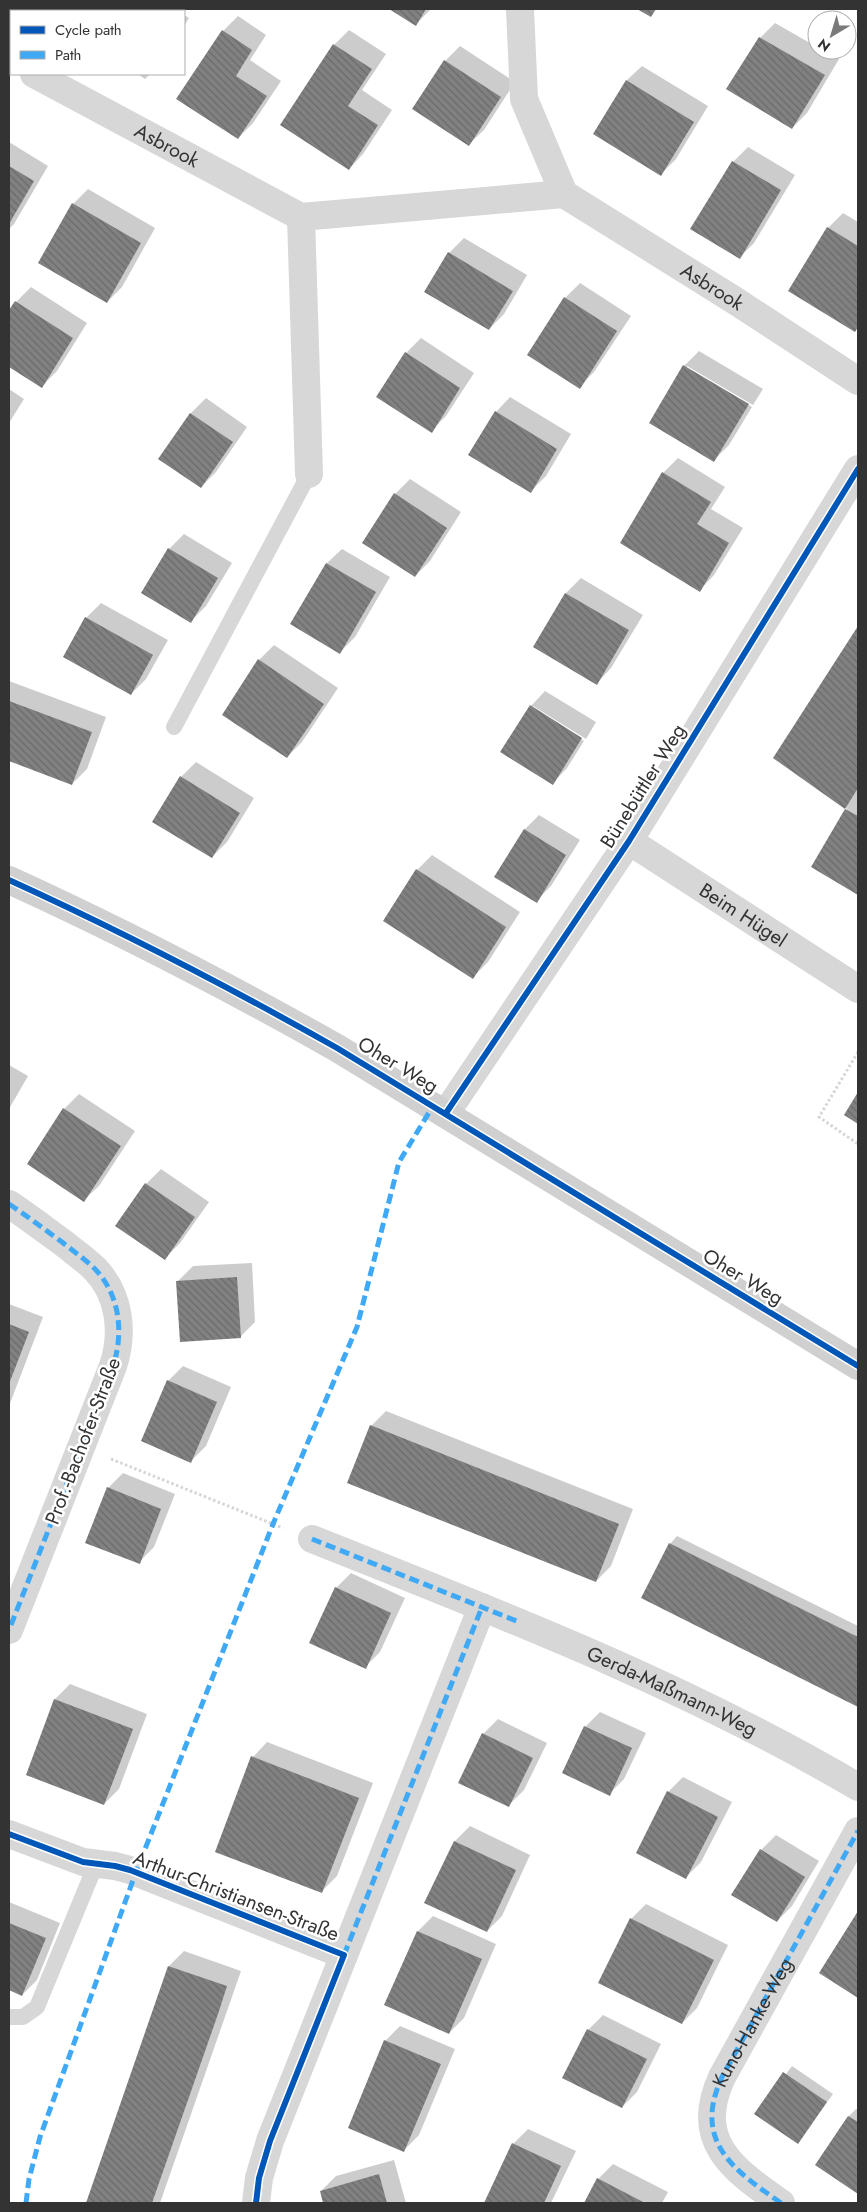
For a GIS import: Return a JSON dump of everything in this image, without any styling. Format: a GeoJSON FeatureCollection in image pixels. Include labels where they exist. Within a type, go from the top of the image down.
{"type":"FeatureCollection","features":[{"type":"Feature","properties":{"kind":"street"},"geometry":{"type":"LineString","coordinates":[[309,474],[300,217],[564,194],[524,99],[520,9]]}},
{"type":"Feature","properties":{"kind":"street","name":"Asbrook"},"geometry":{"type":"LineString","coordinates":[[36,75],[300,217]]}},
{"type":"Feature","properties":{"kind":"street","name":"Asbrook"},"geometry":{"type":"LineString","coordinates":[[564,194],[734,300],[858,381]]}},
{"type":"Feature","properties":{"kind":"street","name":"Bünebüttler Weg"},"geometry":{"type":"LineString","coordinates":[[446,1113],[629,840],[858,469]]}},
{"type":"Feature","properties":{"kind":"street","name":"Beim Hügel"},"geometry":{"type":"LineString","coordinates":[[629,840],[858,989]]}},
{"type":"Feature","properties":{"kind":"street","name":"Oher Weg"},"geometry":{"type":"LineString","coordinates":[[9,880],[114,928],[255,1002],[446,1113],[858,1366]]}},
{"type":"Feature","properties":{"kind":"street","name":"Prof.-Bachofer-Straße"},"geometry":{"type":"LineString","coordinates":[[9,1204],[95,1269],[111,1294],[119,1322],[118,1352],[9,1630]]}},
{"type":"Feature","properties":{"kind":"street","name":"Gerda-Maßmann-Weg"},"geometry":{"type":"LineString","coordinates":[[312,1540],[583,1648],[677,1691],[792,1750],[858,1787]]}},
{"type":"Feature","properties":{"kind":"street"},"geometry":{"type":"LineString","coordinates":[[344,1955],[482,1607]]}},
{"type":"Feature","properties":{"kind":"street","name":"Kuno-Hanke-Weg"},"geometry":{"type":"LineString","coordinates":[[781,2203],[746,2179],[726,2158],[714,2132],[712,2118],[713,2103],[722,2077],[858,1830]]}},
{"type":"Feature","properties":{"kind":"street","name":"Arthur-Christiansen-Straße"},"geometry":{"type":"LineString","coordinates":[[9,1834],[68,1857],[130,1870],[344,1955],[263,2159],[256,2203]]}},
{"type":"Feature","properties":{"kind":"lane"},"geometry":{"type":"LineString","coordinates":[[174,727],[309,474]]}},
{"type":"Feature","properties":{"kind":"lane"},"geometry":{"type":"LineString","coordinates":[[9,2017],[23,2017],[37,2007],[96,1864]]}},
{"type":"Feature","properties":{"kind":"path"},"geometry":{"type":"LineString","coordinates":[[858,1052],[820,1117],[858,1144]]}},
{"type":"Feature","properties":{"kind":"path"},"geometry":{"type":"LineString","coordinates":[[81,1447],[312,1540]]}},
{"type":"Feature","properties":{"kind":"building"},"geometry":{"type":"Polygon","coordinates":[[[136,9],[138,10],[104,10],[136,9]]]}},
{"type":"Feature","properties":{"kind":"building"},"geometry":{"type":"Polygon","coordinates":[[[389,9],[426,9],[416,26],[389,9]]]}},
{"type":"Feature","properties":{"kind":"building"},"geometry":{"type":"Polygon","coordinates":[[[637,9],[656,9],[651,17],[637,9]]]}},
{"type":"Feature","properties":{"kind":"building"},"geometry":{"type":"Polygon","coordinates":[[[222,30],[252,50],[236,76],[267,96],[238,139],[176,99],[222,30]]]}},
{"type":"Feature","properties":{"kind":"building"},"geometry":{"type":"Polygon","coordinates":[[[759,37],[825,75],[792,129],[726,89],[759,37]]]}},
{"type":"Feature","properties":{"kind":"building"},"geometry":{"type":"Polygon","coordinates":[[[333,44],[372,69],[348,106],[378,125],[349,170],[280,125],[333,44]]]}},
{"type":"Feature","properties":{"kind":"building"},"geometry":{"type":"Polygon","coordinates":[[[444,60],[501,97],[469,146],[412,109],[444,60]]]}},
{"type":"Feature","properties":{"kind":"building"},"geometry":{"type":"Polygon","coordinates":[[[626,80],[694,122],[661,176],[593,134],[626,80]]]}},
{"type":"Feature","properties":{"kind":"building"},"geometry":{"type":"Polygon","coordinates":[[[732,161],[781,190],[740,259],[690,229],[732,161]]]}},
{"type":"Feature","properties":{"kind":"building"},"geometry":{"type":"Polygon","coordinates":[[[9,166],[34,181],[9,224],[9,166]]]}},
{"type":"Feature","properties":{"kind":"building"},"geometry":{"type":"Polygon","coordinates":[[[72,203],[141,243],[107,303],[38,263],[72,203]]]}},
{"type":"Feature","properties":{"kind":"building"},"geometry":{"type":"Polygon","coordinates":[[[827,227],[858,246],[858,327],[855,332],[788,291],[827,227]]]}},
{"type":"Feature","properties":{"kind":"building"},"geometry":{"type":"Polygon","coordinates":[[[448,252],[513,291],[489,330],[424,292],[448,252]]]}},
{"type":"Feature","properties":{"kind":"building"},"geometry":{"type":"Polygon","coordinates":[[[564,297],[617,331],[580,389],[527,355],[564,297]]]}},
{"type":"Feature","properties":{"kind":"building"},"geometry":{"type":"Polygon","coordinates":[[[15,301],[73,338],[42,388],[9,367],[9,310],[15,301]]]}},
{"type":"Feature","properties":{"kind":"building"},"geometry":{"type":"Polygon","coordinates":[[[405,352],[460,388],[432,433],[376,397],[405,352]]]}},
{"type":"Feature","properties":{"kind":"building"},"geometry":{"type":"Polygon","coordinates":[[[683,365],[749,404],[714,462],[649,423],[683,365]]]}},
{"type":"Feature","properties":{"kind":"building"},"geometry":{"type":"Polygon","coordinates":[[[495,411],[557,449],[531,493],[468,455],[495,411]]]}},
{"type":"Feature","properties":{"kind":"building"},"geometry":{"type":"Polygon","coordinates":[[[190,413],[233,442],[201,488],[158,459],[190,413]]]}},
{"type":"Feature","properties":{"kind":"building"},"geometry":{"type":"Polygon","coordinates":[[[662,472],[711,502],[697,524],[729,543],[700,592],[620,543],[662,472]]]}},
{"type":"Feature","properties":{"kind":"building"},"geometry":{"type":"Polygon","coordinates":[[[394,493],[447,528],[415,577],[362,543],[394,493]]]}},
{"type":"Feature","properties":{"kind":"building"},"geometry":{"type":"Polygon","coordinates":[[[168,548],[218,578],[191,623],[141,593],[168,548]]]}},
{"type":"Feature","properties":{"kind":"building"},"geometry":{"type":"Polygon","coordinates":[[[326,563],[376,592],[340,654],[290,624],[326,563]]]}},
{"type":"Feature","properties":{"kind":"building"},"geometry":{"type":"Polygon","coordinates":[[[565,593],[629,630],[597,685],[533,647],[565,593]]]}},
{"type":"Feature","properties":{"kind":"building"},"geometry":{"type":"Polygon","coordinates":[[[85,617],[153,655],[131,695],[63,657],[85,617]]]}},
{"type":"Feature","properties":{"kind":"building"},"geometry":{"type":"Polygon","coordinates":[[[858,626],[858,788],[845,809],[773,758],[858,626]]]}},
{"type":"Feature","properties":{"kind":"building"},"geometry":{"type":"Polygon","coordinates":[[[258,659],[324,704],[287,758],[222,715],[258,659]]]}},
{"type":"Feature","properties":{"kind":"building"},"geometry":{"type":"Polygon","coordinates":[[[9,701],[92,732],[72,785],[9,761],[9,701]]]}},
{"type":"Feature","properties":{"kind":"building"},"geometry":{"type":"Polygon","coordinates":[[[530,705],[582,738],[553,785],[500,752],[530,705]]]}},
{"type":"Feature","properties":{"kind":"building"},"geometry":{"type":"Polygon","coordinates":[[[180,776],[240,813],[212,858],[152,822],[180,776]]]}},
{"type":"Feature","properties":{"kind":"building"},"geometry":{"type":"Polygon","coordinates":[[[845,809],[858,816],[858,895],[811,867],[845,809]]]}},
{"type":"Feature","properties":{"kind":"building"},"geometry":{"type":"Polygon","coordinates":[[[524,829],[566,855],[537,903],[494,877],[524,829]]]}},
{"type":"Feature","properties":{"kind":"building"},"geometry":{"type":"Polygon","coordinates":[[[416,869],[506,927],[473,979],[383,921],[416,869]]]}},
{"type":"Feature","properties":{"kind":"building"},"geometry":{"type":"Polygon","coordinates":[[[858,1092],[858,1124],[844,1115],[858,1092]]]}},
{"type":"Feature","properties":{"kind":"building"},"geometry":{"type":"Polygon","coordinates":[[[63,1108],[121,1146],[84,1202],[27,1164],[63,1108]]]}},
{"type":"Feature","properties":{"kind":"building"},"geometry":{"type":"Polygon","coordinates":[[[145,1183],[195,1217],[165,1260],[115,1226],[145,1183]]]}},
{"type":"Feature","properties":{"kind":"building"},"geometry":{"type":"Polygon","coordinates":[[[237,1277],[241,1338],[180,1342],[176,1281],[237,1277]]]}},
{"type":"Feature","properties":{"kind":"building"},"geometry":{"type":"Polygon","coordinates":[[[9,1324],[29,1332],[9,1384],[9,1324]]]}},
{"type":"Feature","properties":{"kind":"building"},"geometry":{"type":"Polygon","coordinates":[[[167,1380],[217,1402],[191,1463],[141,1441],[167,1380]]]}},
{"type":"Feature","properties":{"kind":"building"},"geometry":{"type":"Polygon","coordinates":[[[370,1425],[619,1524],[596,1582],[347,1483],[370,1425]]]}},
{"type":"Feature","properties":{"kind":"building"},"geometry":{"type":"Polygon","coordinates":[[[107,1487],[161,1509],[140,1564],[85,1543],[107,1487]]]}},
{"type":"Feature","properties":{"kind":"building"},"geometry":{"type":"Polygon","coordinates":[[[669,1543],[858,1637],[858,1707],[641,1598],[669,1543]]]}},
{"type":"Feature","properties":{"kind":"building"},"geometry":{"type":"Polygon","coordinates":[[[335,1587],[391,1613],[366,1669],[309,1643],[335,1587]]]}},
{"type":"Feature","properties":{"kind":"building"},"geometry":{"type":"Polygon","coordinates":[[[54,1699],[133,1729],[104,1805],[26,1775],[54,1699]]]}},
{"type":"Feature","properties":{"kind":"building"},"geometry":{"type":"Polygon","coordinates":[[[584,1726],[632,1748],[610,1796],[562,1773],[584,1726]]]}},
{"type":"Feature","properties":{"kind":"building"},"geometry":{"type":"Polygon","coordinates":[[[482,1733],[533,1758],[509,1807],[458,1783],[482,1733]]]}},
{"type":"Feature","properties":{"kind":"building"},"geometry":{"type":"Polygon","coordinates":[[[251,1756],[359,1798],[322,1893],[215,1852],[251,1756]]]}},
{"type":"Feature","properties":{"kind":"building"},"geometry":{"type":"Polygon","coordinates":[[[667,1791],[718,1817],[686,1879],[636,1853],[667,1791]]]}},
{"type":"Feature","properties":{"kind":"building"},"geometry":{"type":"Polygon","coordinates":[[[454,1841],[516,1870],[487,1932],[424,1903],[454,1841]]]}},
{"type":"Feature","properties":{"kind":"building"},"geometry":{"type":"Polygon","coordinates":[[[760,1849],[805,1877],[777,1922],[731,1895],[760,1849]]]}},
{"type":"Feature","properties":{"kind":"building"},"geometry":{"type":"Polygon","coordinates":[[[858,1911],[858,1998],[819,1973],[858,1911]]]}},
{"type":"Feature","properties":{"kind":"building"},"geometry":{"type":"Polygon","coordinates":[[[630,1918],[714,1960],[682,2024],[598,1983],[630,1918]]]}},
{"type":"Feature","properties":{"kind":"building"},"geometry":{"type":"Polygon","coordinates":[[[9,1923],[46,1938],[22,1996],[9,1990],[9,1923]]]}},
{"type":"Feature","properties":{"kind":"building"},"geometry":{"type":"Polygon","coordinates":[[[417,1931],[482,1959],[449,2034],[384,2005],[417,1931]]]}},
{"type":"Feature","properties":{"kind":"building"},"geometry":{"type":"Polygon","coordinates":[[[168,1966],[227,1986],[218,2014],[152,2203],[86,2203],[168,1966]]]}},
{"type":"Feature","properties":{"kind":"building"},"geometry":{"type":"Polygon","coordinates":[[[587,2029],[647,2059],[622,2108],[562,2078],[587,2029]]]}},
{"type":"Feature","properties":{"kind":"building"},"geometry":{"type":"Polygon","coordinates":[[[384,2040],[441,2064],[404,2152],[348,2128],[384,2040]]]}},
{"type":"Feature","properties":{"kind":"building"},"geometry":{"type":"Polygon","coordinates":[[[783,2072],[827,2102],[798,2144],[754,2114],[783,2072]]]}},
{"type":"Feature","properties":{"kind":"building"},"geometry":{"type":"Polygon","coordinates":[[[848,2116],[858,2122],[858,2194],[815,2165],[848,2116]]]}},
{"type":"Feature","properties":{"kind":"building"},"geometry":{"type":"Polygon","coordinates":[[[512,2143],[561,2166],[544,2203],[484,2203],[512,2143]]]}},
{"type":"Feature","properties":{"kind":"building"},"geometry":{"type":"Polygon","coordinates":[[[379,2174],[387,2203],[323,2203],[320,2191],[379,2174]]]}},
{"type":"Feature","properties":{"kind":"building"},"geometry":{"type":"Polygon","coordinates":[[[597,2178],[645,2203],[584,2203],[597,2178]]]}},
{"type":"Feature","properties":{"kind":"marked path"},"geometry":{"type":"LineString","coordinates":[[26,2203],[29,2179],[40,2137],[136,1872],[273,1524],[357,1327],[399,1162],[433,1106]]}},
{"type":"Feature","properties":{"kind":"marked path"},"geometry":{"type":"LineString","coordinates":[[9,1204],[62,1242],[95,1269],[110,1290],[115,1302],[119,1328],[113,1366],[9,1630]]}},
{"type":"Feature","properties":{"kind":"marked path"},"geometry":{"type":"LineString","coordinates":[[312,1539],[519,1622]]}},
{"type":"Feature","properties":{"kind":"marked path"},"geometry":{"type":"LineString","coordinates":[[344,1955],[482,1607]]}},
{"type":"Feature","properties":{"kind":"marked path"},"geometry":{"type":"LineString","coordinates":[[781,2203],[748,2179],[723,2152],[715,2137],[712,2119],[714,2100],[722,2077],[858,1831]]}},
{"type":"Feature","properties":{"kind":"cycle path"},"geometry":{"type":"LineString","coordinates":[[446,1113],[629,841],[858,469]]}},
{"type":"Feature","properties":{"kind":"cycle path"},"geometry":{"type":"LineString","coordinates":[[9,880],[174,960],[337,1048],[858,1366]]}},
{"type":"Feature","properties":{"kind":"cycle path"},"geometry":{"type":"LineString","coordinates":[[9,1834],[83,1862],[130,1870],[344,1955],[270,2141],[259,2178],[256,2203]]}}]}
